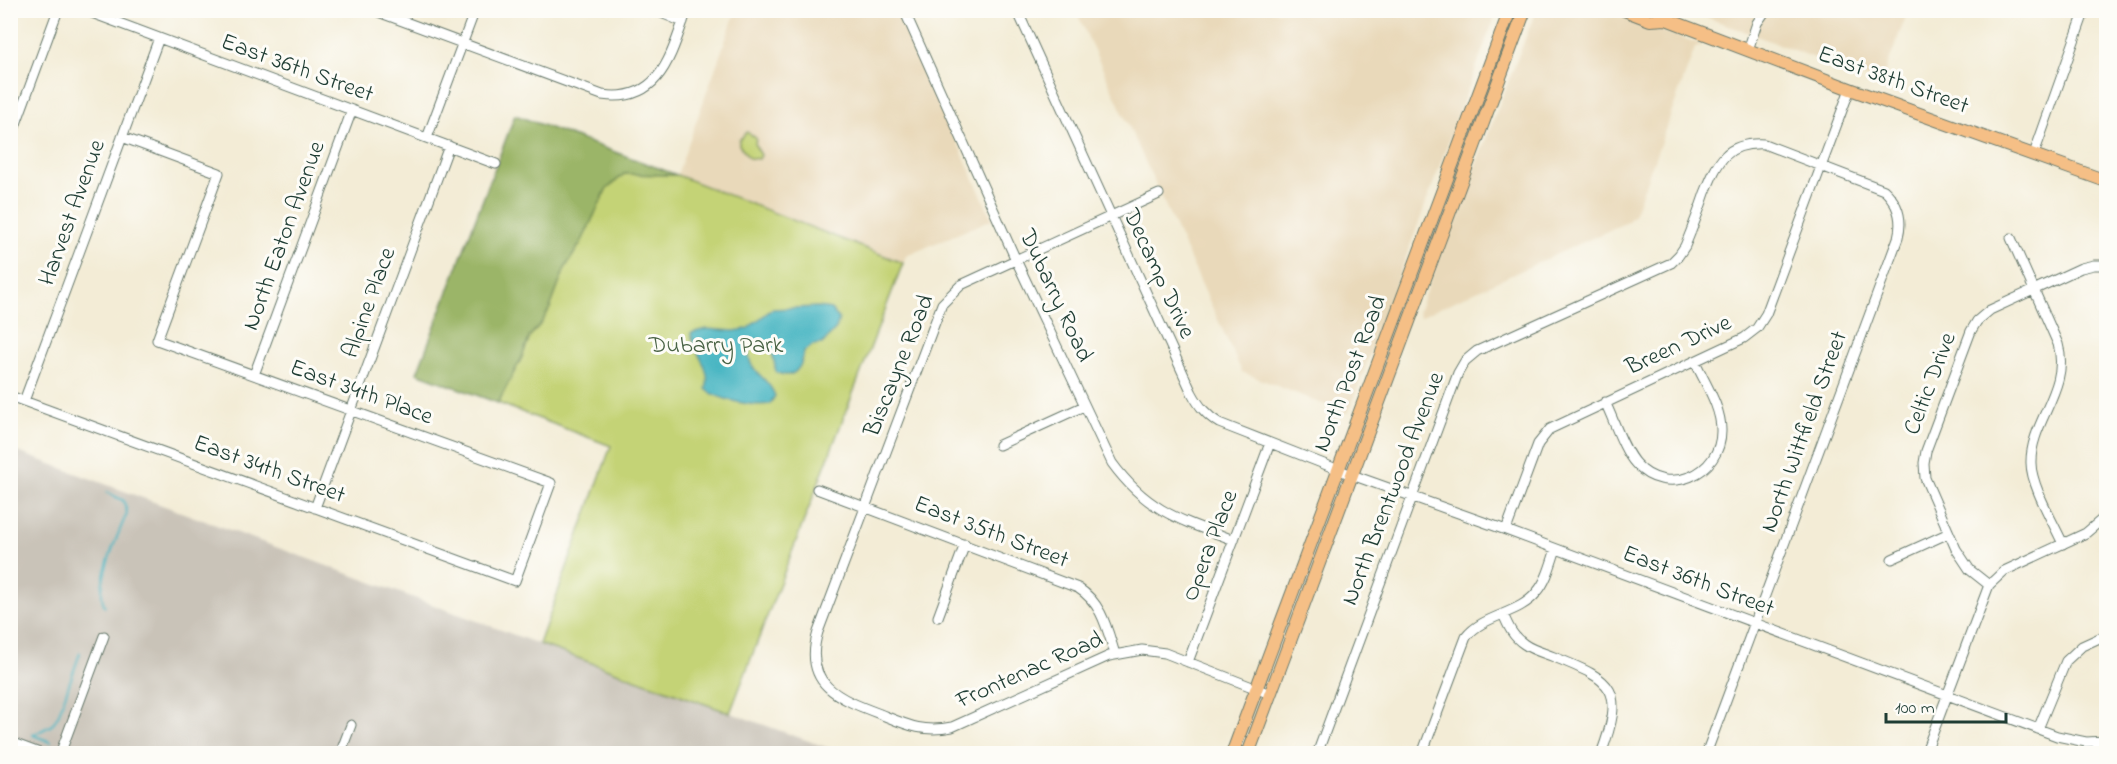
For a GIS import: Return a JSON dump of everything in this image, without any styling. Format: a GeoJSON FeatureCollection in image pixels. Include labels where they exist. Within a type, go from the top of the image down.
{"type":"FeatureCollection","features":[{"type":"Feature","properties":{"kind":"main road","name":"North Post Road"},"geometry":{"type":"LineString","coordinates":[[1248,753],[1345,472],[1510,10]]}},
{"type":"Feature","properties":{"kind":"main road","name":"North Post Road"},"geometry":{"type":"LineString","coordinates":[[1232,753],[1256,688],[1345,472],[1525,10]]}},
{"type":"Feature","properties":{"kind":"main road","name":"East 38th Street"},"geometry":{"type":"LineString","coordinates":[[1624,10],[1650,20],[1663,15],[1748,50],[2106,181]]}},
{"type":"Feature","properties":{"kind":"street"},"geometry":{"type":"LineString","coordinates":[[10,140],[58,10]]}},
{"type":"Feature","properties":{"kind":"street","name":"East 36th Street"},"geometry":{"type":"LineString","coordinates":[[84,10],[496,164]]}},
{"type":"Feature","properties":{"kind":"street"},"geometry":{"type":"LineString","coordinates":[[373,10],[612,97],[628,96],[643,90],[658,78],[666,65],[687,10]]}},
{"type":"Feature","properties":{"kind":"street"},"geometry":{"type":"LineString","coordinates":[[427,138],[475,10]]}},
{"type":"Feature","properties":{"kind":"street"},"geometry":{"type":"LineString","coordinates":[[654,10],[683,21]]}},
{"type":"Feature","properties":{"kind":"street","name":"Dubarry Road"},"geometry":{"type":"LineString","coordinates":[[904,10],[1016,260],[1112,463],[1135,492],[1153,506],[1175,519],[1234,540]]}},
{"type":"Feature","properties":{"kind":"street","name":"Decamp Drive"},"geometry":{"type":"LineString","coordinates":[[1017,10],[1110,216],[1201,409],[1219,423],[1345,472]]}},
{"type":"Feature","properties":{"kind":"street"},"geometry":{"type":"LineString","coordinates":[[1748,50],[1757,23],[1766,10]]}},
{"type":"Feature","properties":{"kind":"street"},"geometry":{"type":"LineString","coordinates":[[2034,154],[2085,10]]}},
{"type":"Feature","properties":{"kind":"street","name":"Harvest Avenue"},"geometry":{"type":"LineString","coordinates":[[24,401],[159,38]]}},
{"type":"Feature","properties":{"kind":"street","name":"Breen Drive"},"geometry":{"type":"LineString","coordinates":[[1506,530],[1543,436],[1558,424],[1744,338],[1752,333],[1763,320],[1850,88]]}},
{"type":"Feature","properties":{"kind":"street","name":"North Eaton Avenue"},"geometry":{"type":"LineString","coordinates":[[254,375],[352,110]]}},
{"type":"Feature","properties":{"kind":"street","name":"East 34th Place"},"geometry":{"type":"LineString","coordinates":[[122,137],[219,173],[157,340],[551,483],[515,581]]}},
{"type":"Feature","properties":{"kind":"street","name":"North Brentwood Avenue"},"geometry":{"type":"LineString","coordinates":[[1317,753],[1463,364],[1474,353],[1674,260],[1687,243],[1716,166],[1726,154],[1735,148],[1746,144],[1764,144],[1821,165]]}},
{"type":"Feature","properties":{"kind":"street","name":"Alpine Place"},"geometry":{"type":"LineString","coordinates":[[315,508],[449,146]]}},
{"type":"Feature","properties":{"kind":"street","name":"North Wittfield Street"},"geometry":{"type":"LineString","coordinates":[[1706,753],[1900,230],[1896,204],[1884,190],[1821,165]]}},
{"type":"Feature","properties":{"kind":"street","name":"Biscayne Road"},"geometry":{"type":"LineString","coordinates":[[818,671],[815,652],[818,632],[940,307],[946,298],[961,285],[1159,194]]}},
{"type":"Feature","properties":{"kind":"street"},"geometry":{"type":"LineString","coordinates":[[2011,238],[2058,344],[2061,362],[2059,377],[2033,448],[2031,470],[2063,544]]}},
{"type":"Feature","properties":{"kind":"street","name":"Celtic Drive"},"geometry":{"type":"LineString","coordinates":[[1989,585],[1965,564],[1949,533],[1925,478],[1926,452],[1975,324],[1990,310],[2087,266],[2106,265]]}},
{"type":"Feature","properties":{"kind":"street"},"geometry":{"type":"LineString","coordinates":[[1605,402],[1637,466],[1652,477],[1662,480],[1675,481],[1692,477],[1714,458],[1720,444],[1721,429],[1718,411],[1695,361]]}},
{"type":"Feature","properties":{"kind":"street","name":"East 34th Street"},"geometry":{"type":"LineString","coordinates":[[10,396],[515,581]]}},
{"type":"Feature","properties":{"kind":"street"},"geometry":{"type":"LineString","coordinates":[[999,445],[1084,406]]}},
{"type":"Feature","properties":{"kind":"street","name":"Opera Place"},"geometry":{"type":"LineString","coordinates":[[1188,662],[1270,443]]}},
{"type":"Feature","properties":{"kind":"street","name":"East 36th Street"},"geometry":{"type":"LineString","coordinates":[[1345,472],[2057,736],[2075,740],[2106,741]]}},
{"type":"Feature","properties":{"kind":"street","name":"East 35th Street"},"geometry":{"type":"LineString","coordinates":[[817,489],[1082,590],[1101,612],[1115,654]]}},
{"type":"Feature","properties":{"kind":"street"},"geometry":{"type":"LineString","coordinates":[[1925,753],[1989,585],[2000,573],[2092,529],[2106,516]]}},
{"type":"Feature","properties":{"kind":"street"},"geometry":{"type":"LineString","coordinates":[[1892,559],[1949,533]]}},
{"type":"Feature","properties":{"kind":"street"},"geometry":{"type":"LineString","coordinates":[[938,617],[965,544]]}},
{"type":"Feature","properties":{"kind":"street"},"geometry":{"type":"LineString","coordinates":[[1422,753],[1464,640],[1473,629],[1522,606],[1538,592],[1556,549]]}},
{"type":"Feature","properties":{"kind":"street"},"geometry":{"type":"LineString","coordinates":[[1503,614],[1511,631],[1524,645],[1588,671],[1604,683],[1611,697],[1614,714],[1601,753]]}},
{"type":"Feature","properties":{"kind":"street"},"geometry":{"type":"LineString","coordinates":[[2038,729],[2066,661],[2076,650],[2106,634]]}},
{"type":"Feature","properties":{"kind":"street"},"geometry":{"type":"LineString","coordinates":[[60,753],[105,636]]}},
{"type":"Feature","properties":{"kind":"street","name":"Frontenac Road"},"geometry":{"type":"LineString","coordinates":[[818,671],[828,688],[844,700],[915,728],[934,730],[952,727],[1115,654],[1142,650],[1172,655],[1270,694]]}},
{"type":"Feature","properties":{"kind":"street"},"geometry":{"type":"LineString","coordinates":[[340,753],[351,725]]}},
{"type":"Feature","properties":{"kind":"street"},"geometry":{"type":"LineString","coordinates":[[10,742],[42,753]]}},
{"type":"Feature","properties":{"kind":"shaded area"},"geometry":{"type":"Polygon","coordinates":[[[736,11],[898,11],[992,219],[906,256],[903,263],[677,175],[736,11]]]}},
{"type":"Feature","properties":{"kind":"shaded area"},"geometry":{"type":"Polygon","coordinates":[[[1076,11],[1497,11],[1348,414],[1242,372],[1076,11]]]}},
{"type":"Feature","properties":{"kind":"shaded area"},"geometry":{"type":"Polygon","coordinates":[[[1536,11],[1605,11],[1703,45],[1695,48],[1634,215],[1627,222],[1420,317],[1418,312],[1536,11]]]}},
{"type":"Feature","properties":{"kind":"shaded area"},"geometry":{"type":"Polygon","coordinates":[[[1690,11],[1908,11],[1884,75],[1879,82],[1690,11]]]}},
{"type":"Feature","properties":{"kind":"shaded area"},"geometry":{"type":"Polygon","coordinates":[[[10,449],[539,644],[842,753],[11,753],[10,449]]]}},
{"type":"Feature","properties":{"kind":"green space"},"geometry":{"type":"Polygon","coordinates":[[[515,115],[677,175],[624,174],[606,190],[582,241],[565,268],[550,308],[530,336],[522,357],[498,403],[417,373],[515,115]]]}},
{"type":"Feature","properties":{"kind":"green space"},"geometry":{"type":"Polygon","coordinates":[[[747,132],[756,138],[755,145],[761,155],[759,159],[749,158],[739,145],[739,140],[747,132]]]}},
{"type":"Feature","properties":{"kind":"green space","name":"Dubarry Park"},"geometry":{"type":"Polygon","coordinates":[[[624,174],[677,175],[903,263],[730,713],[539,644],[611,446],[498,403],[522,357],[530,336],[550,308],[565,268],[582,241],[606,190],[624,174]]]}},
{"type":"Feature","properties":{"kind":"water"},"geometry":{"type":"Polygon","coordinates":[[[818,307],[831,309],[839,319],[836,329],[822,344],[813,345],[804,352],[799,368],[792,374],[776,372],[772,352],[763,341],[758,339],[749,344],[748,354],[753,367],[772,389],[775,396],[770,404],[736,402],[706,389],[707,374],[691,333],[706,329],[734,331],[747,329],[772,309],[818,307]]]}},
{"type":"Feature","properties":{"kind":"waterway"},"geometry":{"type":"LineString","coordinates":[[105,606],[102,597],[105,573],[127,513],[124,501],[106,492]]}},
{"type":"Feature","properties":{"kind":"waterway"},"geometry":{"type":"LineString","coordinates":[[33,735],[52,725],[58,716],[80,653]]}},
{"type":"Feature","properties":{"kind":"waterway"},"geometry":{"type":"LineString","coordinates":[[10,728],[14,729]]}},
{"type":"Feature","properties":{"kind":"waterway"},"geometry":{"type":"LineString","coordinates":[[33,735],[51,742]]}},
{"type":"Feature","properties":{"kind":"waterway"},"geometry":{"type":"LineString","coordinates":[[76,752],[81,754]]}}]}
